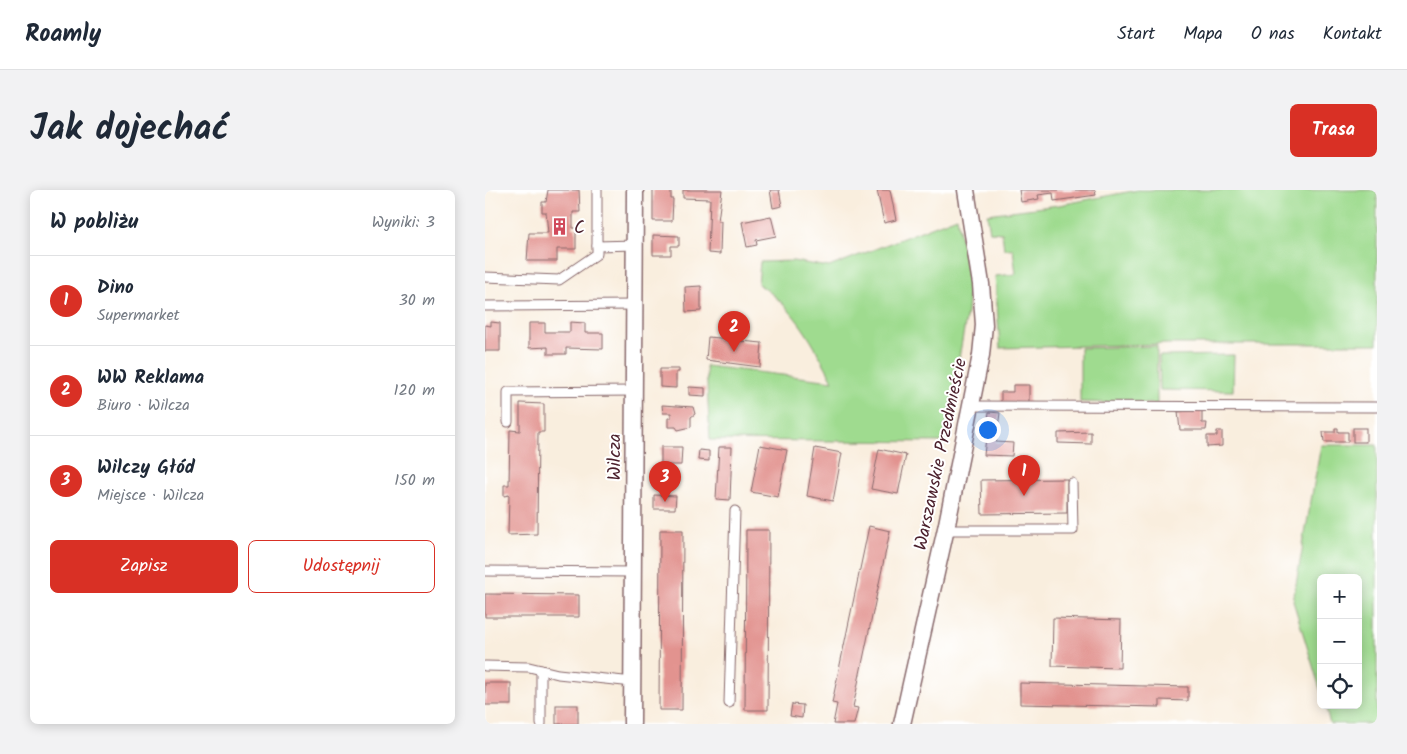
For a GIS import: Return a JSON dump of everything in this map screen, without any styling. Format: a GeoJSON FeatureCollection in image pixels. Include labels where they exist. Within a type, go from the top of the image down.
{"type":"FeatureCollection","features":[{"type":"Feature","properties":{"kind":"street","name":"Wilcza"},"geometry":{"type":"LineString","coordinates":[[632,724],[635,572],[635,190]]}},
{"type":"Feature","properties":{"kind":"street","name":"Warszawskie Przedmieście"},"geometry":{"type":"LineString","coordinates":[[902,724],[981,355],[984,325],[976,241],[966,190]]}},
{"type":"Feature","properties":{"kind":"lane"},"geometry":{"type":"LineString","coordinates":[[485,278],[559,280],[597,254],[597,190]]}},
{"type":"Feature","properties":{"kind":"lane"},"geometry":{"type":"LineString","coordinates":[[597,246],[635,245]]}},
{"type":"Feature","properties":{"kind":"lane"},"geometry":{"type":"LineString","coordinates":[[485,306],[635,304]]}},
{"type":"Feature","properties":{"kind":"lane"},"geometry":{"type":"LineString","coordinates":[[508,422],[508,392],[635,391]]}},
{"type":"Feature","properties":{"kind":"lane"},"geometry":{"type":"LineString","coordinates":[[971,406],[1377,407]]}},
{"type":"Feature","properties":{"kind":"lane"},"geometry":{"type":"LineString","coordinates":[[945,530],[1073,530],[1072,483]]}},
{"type":"Feature","properties":{"kind":"lane"},"geometry":{"type":"LineString","coordinates":[[729,703],[735,511]]}},
{"type":"Feature","properties":{"kind":"lane"},"geometry":{"type":"LineString","coordinates":[[485,571],[635,572]]}},
{"type":"Feature","properties":{"kind":"lane"},"geometry":{"type":"LineString","coordinates":[[485,666],[529,667],[633,682]]}},
{"type":"Feature","properties":{"kind":"lane"},"geometry":{"type":"LineString","coordinates":[[541,670],[541,724]]}},
{"type":"Feature","properties":{"kind":"green space"},"geometry":{"type":"Polygon","coordinates":[[[1138,190],[1377,190],[1377,344],[1168,344],[1000,348],[995,276],[1016,274],[1013,249],[1004,249],[1002,233],[990,232],[987,214],[1059,205],[1138,190]]]}},
{"type":"Feature","properties":{"kind":"green space"},"geometry":{"type":"Polygon","coordinates":[[[957,217],[969,285],[967,313],[944,442],[710,440],[706,366],[833,381],[811,341],[793,315],[771,293],[758,284],[760,262],[793,261],[829,267],[957,217]]]}},
{"type":"Feature","properties":{"kind":"green space"},"geometry":{"type":"Polygon","coordinates":[[[1157,346],[1157,404],[1080,402],[1080,348],[1157,346]]]}},
{"type":"Feature","properties":{"kind":"green space"},"geometry":{"type":"Polygon","coordinates":[[[1234,355],[1233,391],[1160,390],[1159,356],[1234,355]]]}},
{"type":"Feature","properties":{"kind":"green space"},"geometry":{"type":"Polygon","coordinates":[[[1321,445],[1377,445],[1377,724],[1330,724],[1326,709],[1362,709],[1362,574],[1317,574],[1317,679],[1293,601],[1321,445]]]}},
{"type":"Feature","properties":{"kind":"building","name":"C"},"geometry":{"type":"Polygon","coordinates":[[[548,190],[579,190],[580,212],[573,212],[573,228],[576,228],[576,249],[557,249],[557,261],[527,261],[529,233],[548,233],[546,212],[542,212],[542,202],[546,202],[548,190]]]}},
{"type":"Feature","properties":{"kind":"building"},"geometry":{"type":"Polygon","coordinates":[[[653,190],[671,190],[671,199],[673,199],[672,221],[653,221],[653,190]]]}},
{"type":"Feature","properties":{"kind":"building"},"geometry":{"type":"Polygon","coordinates":[[[683,190],[722,190],[718,221],[721,221],[720,254],[708,253],[710,199],[683,198],[683,190]]]}},
{"type":"Feature","properties":{"kind":"building"},"geometry":{"type":"Polygon","coordinates":[[[770,190],[779,190],[782,206],[773,208],[770,190]]]}},
{"type":"Feature","properties":{"kind":"building"},"geometry":{"type":"Polygon","coordinates":[[[877,190],[890,190],[896,220],[884,223],[877,190]]]}},
{"type":"Feature","properties":{"kind":"building"},"geometry":{"type":"Polygon","coordinates":[[[1019,190],[1095,190],[1096,195],[1054,201],[1053,193],[1038,195],[1039,199],[1021,202],[1019,190]]]}},
{"type":"Feature","properties":{"kind":"building"},"geometry":{"type":"Polygon","coordinates":[[[771,216],[776,236],[756,240],[757,245],[747,247],[742,222],[771,216]]]}},
{"type":"Feature","properties":{"kind":"building"},"geometry":{"type":"Polygon","coordinates":[[[653,235],[679,236],[679,246],[671,246],[671,255],[653,255],[653,235]]]}},
{"type":"Feature","properties":{"kind":"building"},"geometry":{"type":"Polygon","coordinates":[[[701,286],[701,311],[686,312],[685,287],[701,286]]]}},
{"type":"Feature","properties":{"kind":"building"},"geometry":{"type":"Polygon","coordinates":[[[491,322],[500,323],[500,351],[485,351],[485,325],[491,326],[491,322]]]}},
{"type":"Feature","properties":{"kind":"building"},"geometry":{"type":"Polygon","coordinates":[[[570,322],[585,323],[585,333],[603,333],[603,349],[566,348],[566,354],[548,354],[548,347],[529,348],[529,323],[545,323],[545,332],[570,332],[570,322]]]}},
{"type":"Feature","properties":{"kind":"building"},"geometry":{"type":"Polygon","coordinates":[[[734,336],[739,337],[741,341],[762,343],[760,367],[706,360],[708,337],[731,339],[734,336]]]}},
{"type":"Feature","properties":{"kind":"building"},"geometry":{"type":"Polygon","coordinates":[[[660,369],[679,369],[679,372],[676,372],[676,388],[660,387],[660,369]]]}},
{"type":"Feature","properties":{"kind":"building"},"geometry":{"type":"Polygon","coordinates":[[[1013,385],[1029,385],[1029,403],[1001,403],[1001,392],[1013,392],[1013,385]]]}},
{"type":"Feature","properties":{"kind":"building"},"geometry":{"type":"Polygon","coordinates":[[[689,387],[705,388],[705,396],[689,395],[689,387]]]}},
{"type":"Feature","properties":{"kind":"building"},"geometry":{"type":"Polygon","coordinates":[[[520,403],[544,404],[544,432],[538,432],[537,534],[508,535],[509,495],[504,496],[504,485],[509,485],[510,430],[520,431],[520,403]]]}},
{"type":"Feature","properties":{"kind":"building"},"geometry":{"type":"Polygon","coordinates":[[[662,405],[693,407],[695,414],[691,417],[691,427],[678,430],[676,427],[668,427],[668,418],[671,418],[671,413],[663,413],[662,405]]]}},
{"type":"Feature","properties":{"kind":"building"},"geometry":{"type":"Polygon","coordinates":[[[1202,410],[1202,423],[1207,423],[1206,430],[1180,430],[1178,412],[1202,410]]]}},
{"type":"Feature","properties":{"kind":"building"},"geometry":{"type":"Polygon","coordinates":[[[989,412],[1000,413],[996,442],[1013,443],[1012,456],[984,455],[989,412]]]}},
{"type":"Feature","properties":{"kind":"building"},"geometry":{"type":"Polygon","coordinates":[[[1335,428],[1338,428],[1338,432],[1348,432],[1348,442],[1324,442],[1323,432],[1335,432],[1335,428]]]}},
{"type":"Feature","properties":{"kind":"building"},"geometry":{"type":"Polygon","coordinates":[[[1353,428],[1366,428],[1366,442],[1353,442],[1353,428]]]}},
{"type":"Feature","properties":{"kind":"building"},"geometry":{"type":"Polygon","coordinates":[[[1217,431],[1222,431],[1222,446],[1207,447],[1207,436],[1217,436],[1217,431]]]}},
{"type":"Feature","properties":{"kind":"building"},"geometry":{"type":"Polygon","coordinates":[[[1091,432],[1091,444],[1058,443],[1058,433],[1091,432]]]}},
{"type":"Feature","properties":{"kind":"building"},"geometry":{"type":"Polygon","coordinates":[[[760,445],[787,450],[778,497],[751,492],[760,445]]]}},
{"type":"Feature","properties":{"kind":"building"},"geometry":{"type":"Polygon","coordinates":[[[661,447],[682,447],[681,465],[661,465],[661,447]]]}},
{"type":"Feature","properties":{"kind":"building"},"geometry":{"type":"Polygon","coordinates":[[[719,447],[732,447],[730,500],[716,499],[719,447]]]}},
{"type":"Feature","properties":{"kind":"building"},"geometry":{"type":"Polygon","coordinates":[[[815,448],[842,453],[833,501],[807,496],[815,448]]]}},
{"type":"Feature","properties":{"kind":"building"},"geometry":{"type":"Polygon","coordinates":[[[879,449],[906,455],[898,494],[871,489],[879,449]]]}},
{"type":"Feature","properties":{"kind":"building"},"geometry":{"type":"Polygon","coordinates":[[[699,450],[709,451],[709,461],[698,460],[699,450]]]}},
{"type":"Feature","properties":{"kind":"building"},"geometry":{"type":"Polygon","coordinates":[[[1067,479],[1067,513],[982,514],[981,480],[1067,479]]]}},
{"type":"Feature","properties":{"kind":"building"},"geometry":{"type":"Polygon","coordinates":[[[654,495],[676,496],[675,509],[654,509],[654,495]]]}},
{"type":"Feature","properties":{"kind":"building"},"geometry":{"type":"Polygon","coordinates":[[[869,526],[890,531],[853,707],[858,708],[854,724],[833,724],[837,704],[832,703],[869,526]]]}},
{"type":"Feature","properties":{"kind":"building"},"geometry":{"type":"Polygon","coordinates":[[[660,530],[683,530],[682,710],[659,710],[660,530]]]}},
{"type":"Feature","properties":{"kind":"building"},"geometry":{"type":"Polygon","coordinates":[[[746,530],[769,530],[768,710],[745,710],[746,530]]]}},
{"type":"Feature","properties":{"kind":"building"},"geometry":{"type":"Polygon","coordinates":[[[485,594],[579,595],[579,617],[485,617],[485,594]]]}},
{"type":"Feature","properties":{"kind":"building"},"geometry":{"type":"Polygon","coordinates":[[[1053,618],[1121,620],[1120,668],[1052,666],[1053,618]]]}},
{"type":"Feature","properties":{"kind":"building"},"geometry":{"type":"Polygon","coordinates":[[[485,683],[511,683],[511,705],[485,705],[485,683]]]}},
{"type":"Feature","properties":{"kind":"building"},"geometry":{"type":"Polygon","coordinates":[[[1020,683],[1188,687],[1188,701],[1160,700],[1160,707],[1020,704],[1020,683]]]}},
{"type":"Feature","properties":{"kind":"building"},"geometry":{"type":"Polygon","coordinates":[[[792,704],[803,705],[802,718],[790,716],[792,704]]]}},
{"type":"Feature","properties":{"kind":"building"},"geometry":{"type":"Polygon","coordinates":[[[556,705],[578,705],[578,724],[556,724],[556,705]]]}},
{"type":"Feature","properties":{"kind":"place","name":"C"},"geometry":{"type":"Point","coordinates":[560,227]}},
{"type":"Feature","properties":{"kind":"place","name":"WW Reklama"},"geometry":{"type":"Point","coordinates":[734,352]}},
{"type":"Feature","properties":{"kind":"place","name":"Dino"},"geometry":{"type":"Point","coordinates":[1024,496]}},
{"type":"Feature","properties":{"kind":"place","name":"Wilczy Głód"},"geometry":{"type":"Point","coordinates":[665,502]}}]}
